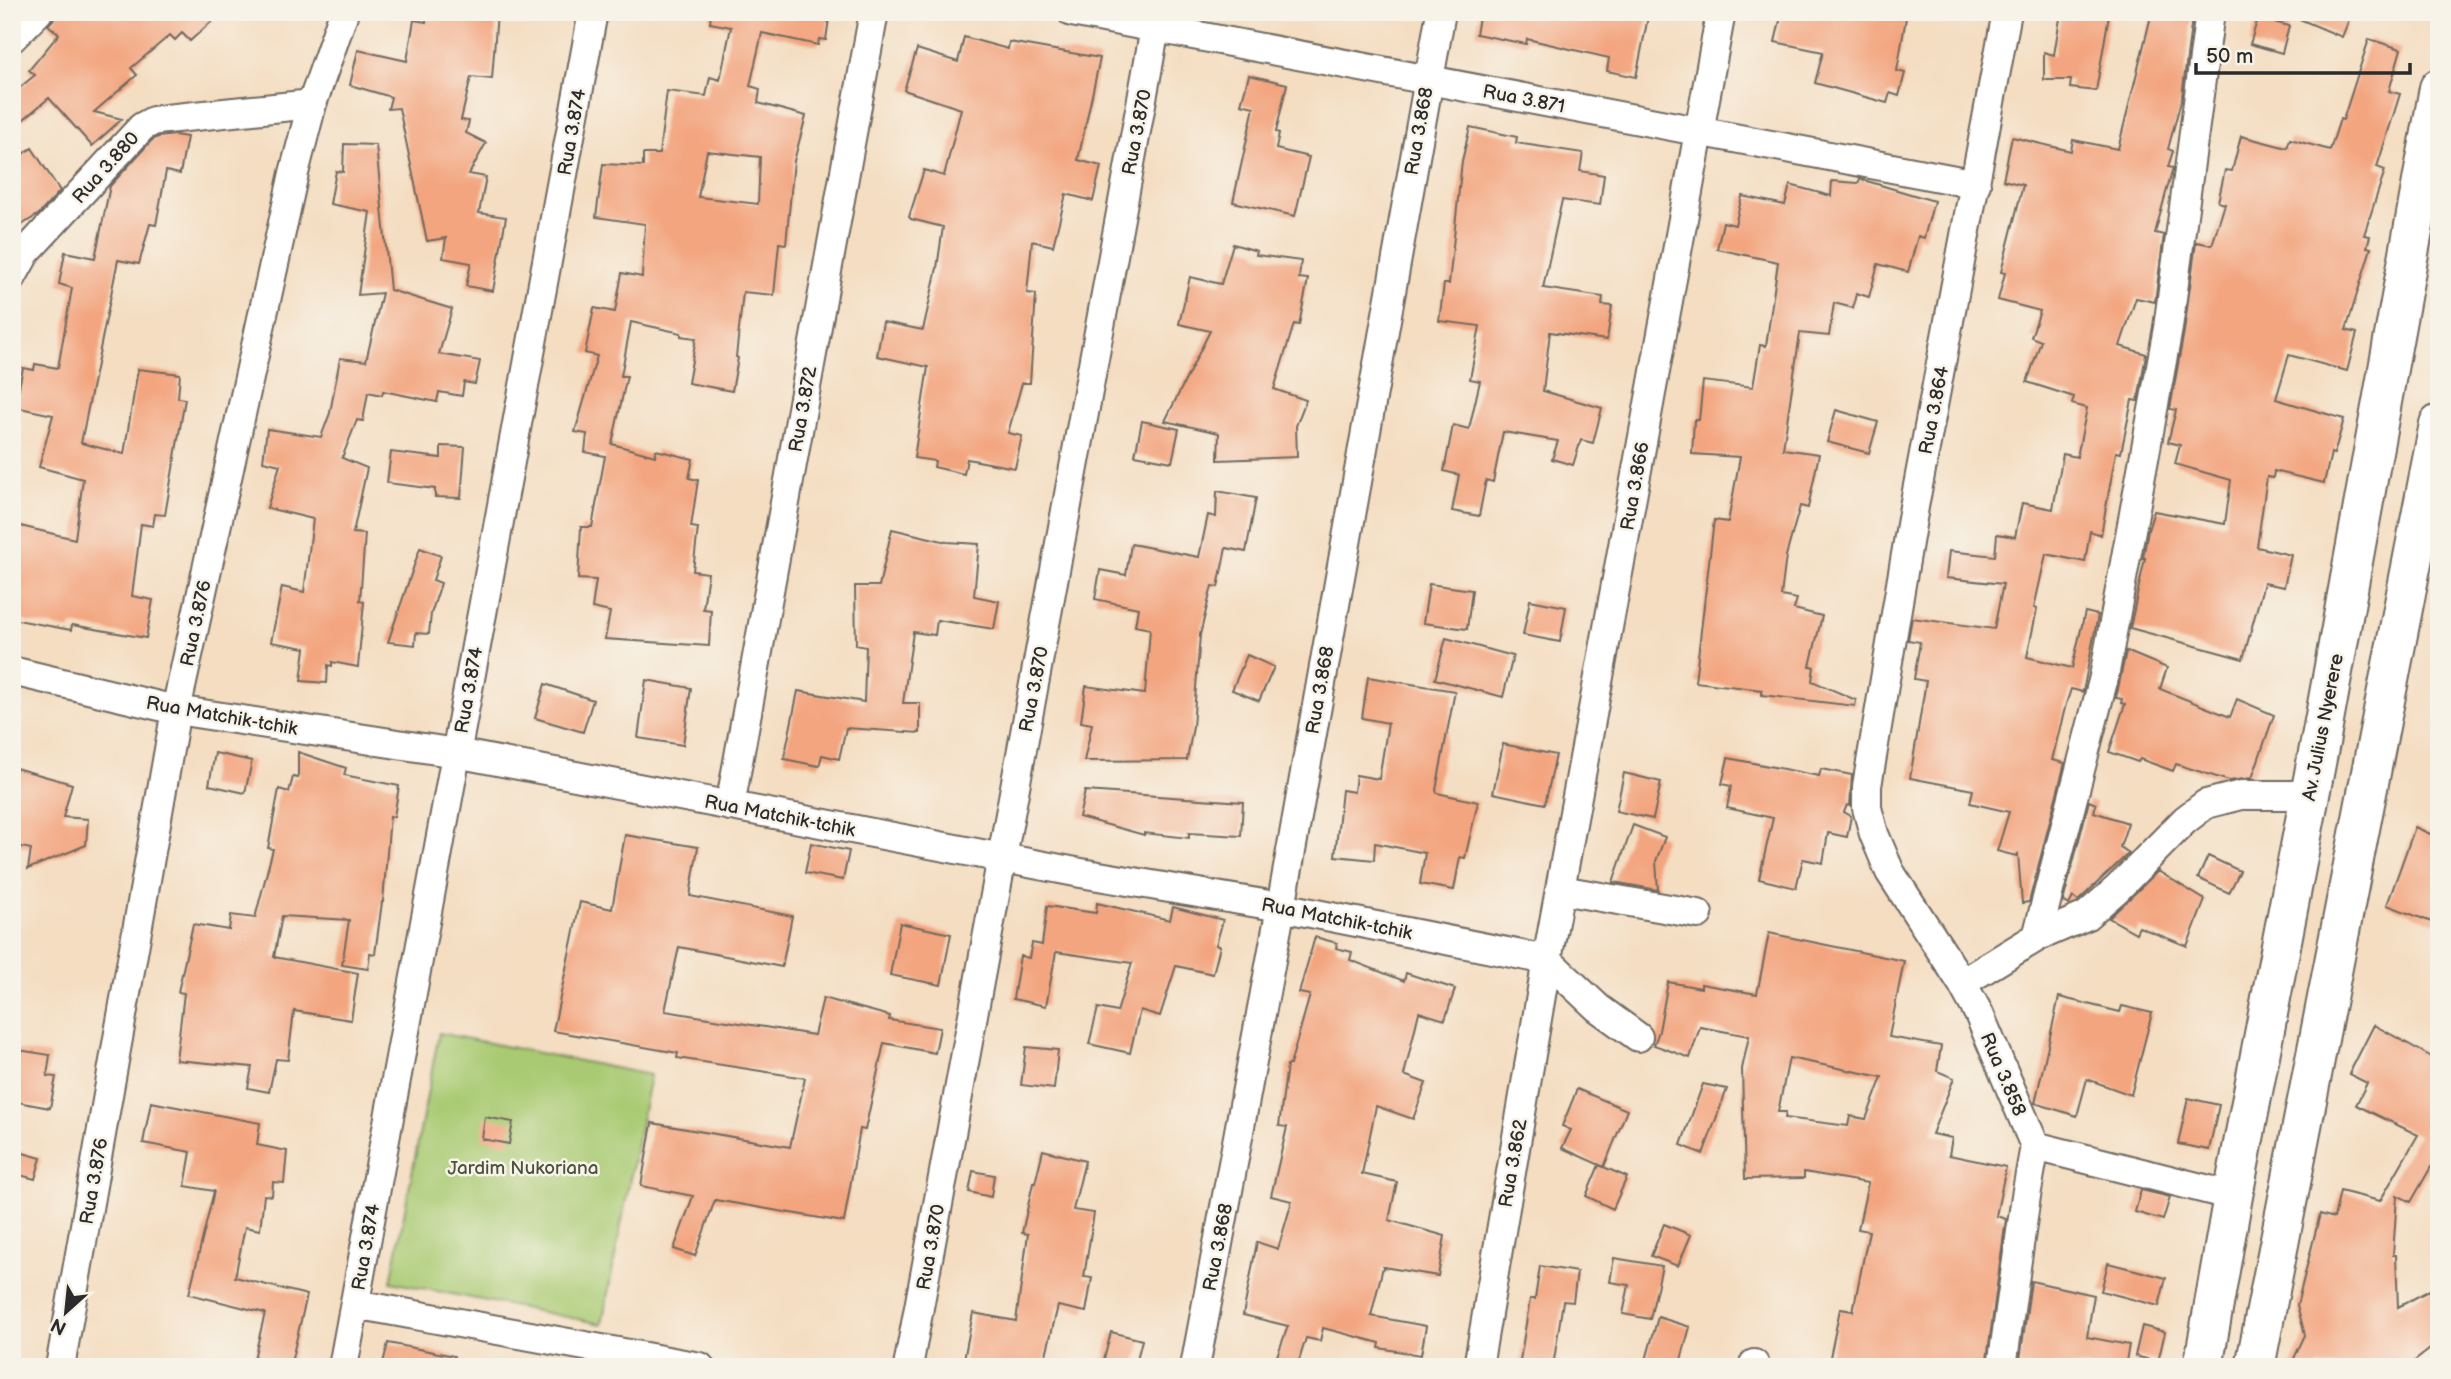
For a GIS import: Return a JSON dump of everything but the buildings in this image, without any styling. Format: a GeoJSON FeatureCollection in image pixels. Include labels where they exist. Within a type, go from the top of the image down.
{"type":"FeatureCollection","features":[{"type":"Feature","properties":{"kind":"main road","name":"Av. Julius Nyerere"},"geometry":{"type":"LineString","coordinates":[[2203,1367],[2436,104]]}},
{"type":"Feature","properties":{"kind":"main road"},"geometry":{"type":"LineString","coordinates":[[2255,1367],[2439,424]]}},
{"type":"Feature","properties":{"kind":"main road"},"geometry":{"type":"LineString","coordinates":[[2323,727],[2379,736]]}},
{"type":"Feature","properties":{"kind":"street"},"geometry":{"type":"LineString","coordinates":[[12,38],[38,12]]}},
{"type":"Feature","properties":{"kind":"street","name":"Rua 3.876"},"geometry":{"type":"LineString","coordinates":[[60,1367],[176,710],[294,173],[312,104],[344,12]]}},
{"type":"Feature","properties":{"kind":"street","name":"Rua 3.874"},"geometry":{"type":"LineString","coordinates":[[343,1367],[593,12]]}},
{"type":"Feature","properties":{"kind":"street","name":"Rua 3.872"},"geometry":{"type":"LineString","coordinates":[[730,806],[874,12]]}},
{"type":"Feature","properties":{"kind":"street","name":"Rua 3.871"},"geometry":{"type":"LineString","coordinates":[[1072,12],[1157,20],[1427,80],[1976,184]]}},
{"type":"Feature","properties":{"kind":"street","name":"Rua 3.868"},"geometry":{"type":"LineString","coordinates":[[1195,1367],[1281,907],[1441,12]]}},
{"type":"Feature","properties":{"kind":"street","name":"Rua 3.866"},"geometry":{"type":"LineString","coordinates":[[1547,960],[1721,12]]}},
{"type":"Feature","properties":{"kind":"street","name":"Rua 3.864"},"geometry":{"type":"LineString","coordinates":[[1867,808],[1867,786],[1914,507],[2007,12]]}},
{"type":"Feature","properties":{"kind":"street"},"geometry":{"type":"LineString","coordinates":[[2038,937],[2104,677],[2168,328],[2210,12]]}},
{"type":"Feature","properties":{"kind":"street","name":"Rua 3.870"},"geometry":{"type":"LineString","coordinates":[[908,1367],[1157,20]]}},
{"type":"Feature","properties":{"kind":"street","name":"Rua 3.880"},"geometry":{"type":"LineString","coordinates":[[12,277],[26,252],[142,127],[153,121],[166,119],[312,104]]}},
{"type":"Feature","properties":{"kind":"street","name":"Rua Matchik-tchik"},"geometry":{"type":"LineString","coordinates":[[12,671],[176,710],[456,753],[1001,858],[1281,907],[1547,960]]}},
{"type":"Feature","properties":{"kind":"street"},"geometry":{"type":"LineString","coordinates":[[1962,983],[2038,937],[2086,916],[2117,889],[2185,820],[2206,804],[2241,794],[2309,795]]}},
{"type":"Feature","properties":{"kind":"street","name":"Rua 3.858"},"geometry":{"type":"LineString","coordinates":[[1867,808],[1874,834],[1891,872],[1979,1014],[2035,1146]]}},
{"type":"Feature","properties":{"kind":"street"},"geometry":{"type":"LineString","coordinates":[[1561,890],[1698,914]]}},
{"type":"Feature","properties":{"kind":"street"},"geometry":{"type":"LineString","coordinates":[[1547,960],[1598,1008],[1639,1037]]}},
{"type":"Feature","properties":{"kind":"street","name":"Rua 3.862"},"geometry":{"type":"LineString","coordinates":[[1478,1367],[1547,960]]}},
{"type":"Feature","properties":{"kind":"street"},"geometry":{"type":"LineString","coordinates":[[2003,1367],[2035,1146],[2233,1196]]}},
{"type":"Feature","properties":{"kind":"street"},"geometry":{"type":"LineString","coordinates":[[355,1304],[627,1360],[700,1367]]}},
{"type":"Feature","properties":{"kind":"green space","name":"Jardim Nukoriana"},"geometry":{"type":"Polygon","coordinates":[[[439,1033],[650,1075],[602,1324],[391,1282],[439,1033]]]}}]}
